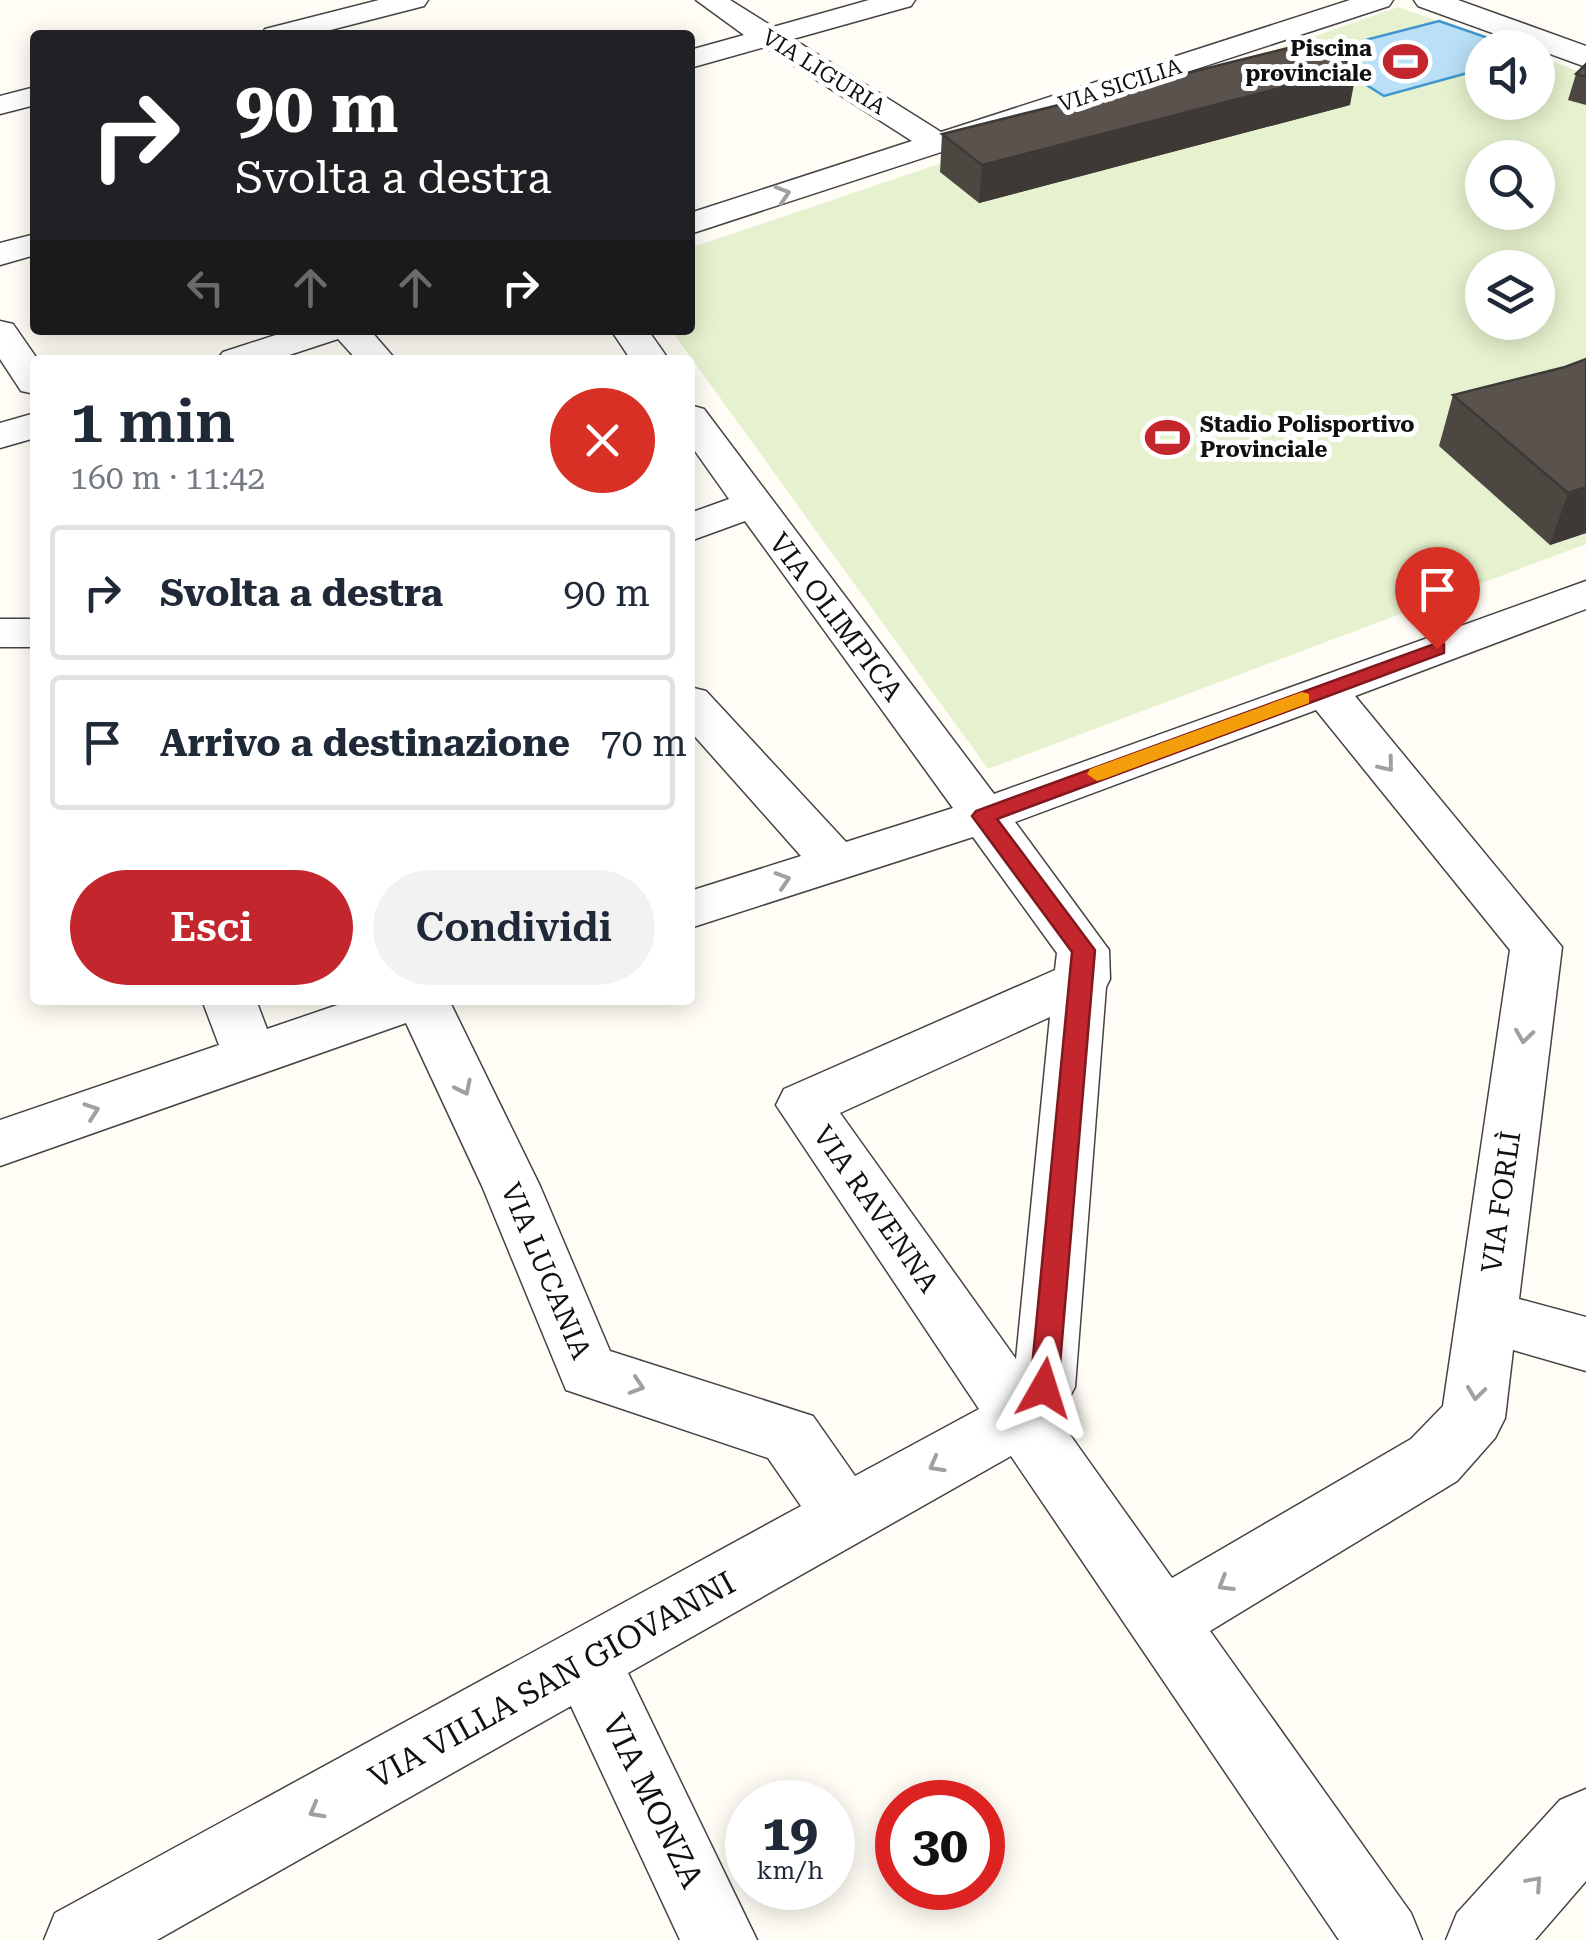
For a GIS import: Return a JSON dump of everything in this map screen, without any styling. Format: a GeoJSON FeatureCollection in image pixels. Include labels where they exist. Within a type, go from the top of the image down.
{"type":"FeatureCollection","features":[{"type":"Feature","properties":{"kind":"street"},"geometry":{"type":"LineString","coordinates":[[273,0],[309,30]]}},
{"type":"Feature","properties":{"kind":"street"},"geometry":{"type":"LineString","coordinates":[[313,30],[414,0]]}},
{"type":"Feature","properties":{"kind":"street","name":"VIA LIGURIA"},"geometry":{"type":"LineString","coordinates":[[710,0],[938,144]]}},
{"type":"Feature","properties":{"kind":"street"},"geometry":{"type":"LineString","coordinates":[[695,59],[901,0]]}},
{"type":"Feature","properties":{"kind":"street","name":"VIA SICILIA"},"geometry":{"type":"LineString","coordinates":[[695,222],[1379,0]]}},
{"type":"Feature","properties":{"kind":"street"},"geometry":{"type":"LineString","coordinates":[[1428,0],[1579,49]]}},
{"type":"Feature","properties":{"kind":"street"},"geometry":{"type":"LineString","coordinates":[[0,105],[30,97]]}},
{"type":"Feature","properties":{"kind":"street"},"geometry":{"type":"LineString","coordinates":[[0,254],[30,245]]}},
{"type":"Feature","properties":{"kind":"street"},"geometry":{"type":"LineString","coordinates":[[0,332],[30,375]]}},
{"type":"Feature","properties":{"kind":"street"},"geometry":{"type":"LineString","coordinates":[[252,355],[314,335]]}},
{"type":"Feature","properties":{"kind":"street"},"geometry":{"type":"LineString","coordinates":[[355,335],[373,355]]}},
{"type":"Feature","properties":{"kind":"street","name":"VIA OLIMPICA"},"geometry":{"type":"LineString","coordinates":[[695,423],[983,816]]}},
{"type":"Feature","properties":{"kind":"street"},"geometry":{"type":"LineString","coordinates":[[0,436],[30,426]]}},
{"type":"Feature","properties":{"kind":"street"},"geometry":{"type":"LineString","coordinates":[[695,526],[752,504]]}},
{"type":"Feature","properties":{"kind":"street"},"geometry":{"type":"LineString","coordinates":[[695,908],[983,816],[1586,594]]}},
{"type":"Feature","properties":{"kind":"street"},"geometry":{"type":"LineString","coordinates":[[0,633],[30,633]]}},
{"type":"Feature","properties":{"kind":"street","name":"VIA FORLÌ"},"geometry":{"type":"LineString","coordinates":[[1163,1621],[1434,1460],[1473,1418],[1536,947],[1325,690]]}},
{"type":"Feature","properties":{"kind":"street"},"geometry":{"type":"LineString","coordinates":[[695,707],[836,862]]}},
{"type":"Feature","properties":{"kind":"street"},"geometry":{"type":"LineString","coordinates":[[983,816],[1084,950],[1044,1388],[1021,1418]]}},
{"type":"Feature","properties":{"kind":"street","name":"VIA RAVENNA"},"geometry":{"type":"LineString","coordinates":[[1084,978],[804,1105],[1384,1940]]}},
{"type":"Feature","properties":{"kind":"street"},"geometry":{"type":"LineString","coordinates":[[231,1005],[250,1056]]}},
{"type":"Feature","properties":{"kind":"street"},"geometry":{"type":"LineString","coordinates":[[0,1144],[398,1005]]}},
{"type":"Feature","properties":{"kind":"street","name":"VIA LUCANIA"},"geometry":{"type":"LineString","coordinates":[[424,1005],[511,1186],[588,1371],[790,1436],[845,1516]]}},
{"type":"Feature","properties":{"kind":"street"},"geometry":{"type":"LineString","coordinates":[[1485,1316],[1586,1344]]}},
{"type":"Feature","properties":{"kind":"street","name":"VIA VILLA SAN GIOVANNI"},"geometry":{"type":"LineString","coordinates":[[82,1940],[1021,1418]]}},
{"type":"Feature","properties":{"kind":"street","name":"VIA MONZA"},"geometry":{"type":"LineString","coordinates":[[586,1662],[719,1940]]}},
{"type":"Feature","properties":{"kind":"street"},"geometry":{"type":"LineString","coordinates":[[1484,1940],[1586,1826]]}},
{"type":"Feature","properties":{"kind":"green space","name":"Stadio Polisportivo Provinciale"},"geometry":{"type":"Polygon","coordinates":[[[1398,7],[1465,30],[1465,120],[1555,120],[1555,62],[1586,74],[1586,544],[988,769],[695,363],[695,355],[689,355],[675,335],[695,335],[695,246],[1167,87],[1271,58],[1275,50],[1398,7]]]}},
{"type":"Feature","properties":{"kind":"water","name":"Piscina provinciale"},"geometry":{"type":"Polygon","coordinates":[[[1439,21],[1465,30],[1465,74],[1384,96],[1315,53],[1439,21]]]}},
{"type":"Feature","properties":{"kind":"building"},"geometry":{"type":"Polygon","coordinates":[[[1312,42],[1357,68],[982,165],[942,134],[1312,42]]]}},
{"type":"Feature","properties":{"kind":"building"},"geometry":{"type":"Polygon","coordinates":[[[1586,64],[1586,77],[1576,74],[1586,64]]]}},
{"type":"Feature","properties":{"kind":"building"},"geometry":{"type":"Polygon","coordinates":[[[1586,359],[1586,487],[1568,493],[1453,395],[1565,367],[1586,359]]]}},
{"type":"Feature","properties":{"kind":"slow traffic"},"geometry":{"type":"LineString","coordinates":[[1097,774],[1302,699]]}},
{"type":"Feature","properties":{"kind":"place","name":"Piscina provinciale"},"geometry":{"type":"Point","coordinates":[1405,61]}},
{"type":"Feature","properties":{"kind":"place","name":"Stadio Polisportivo Provinciale"},"geometry":{"type":"Point","coordinates":[1167,437]}},
{"type":"Feature","properties":{"kind":"route"},"geometry":{"type":"LineString","coordinates":[[1044,1388],[1084,950],[983,816],[1437,649]]}}]}
